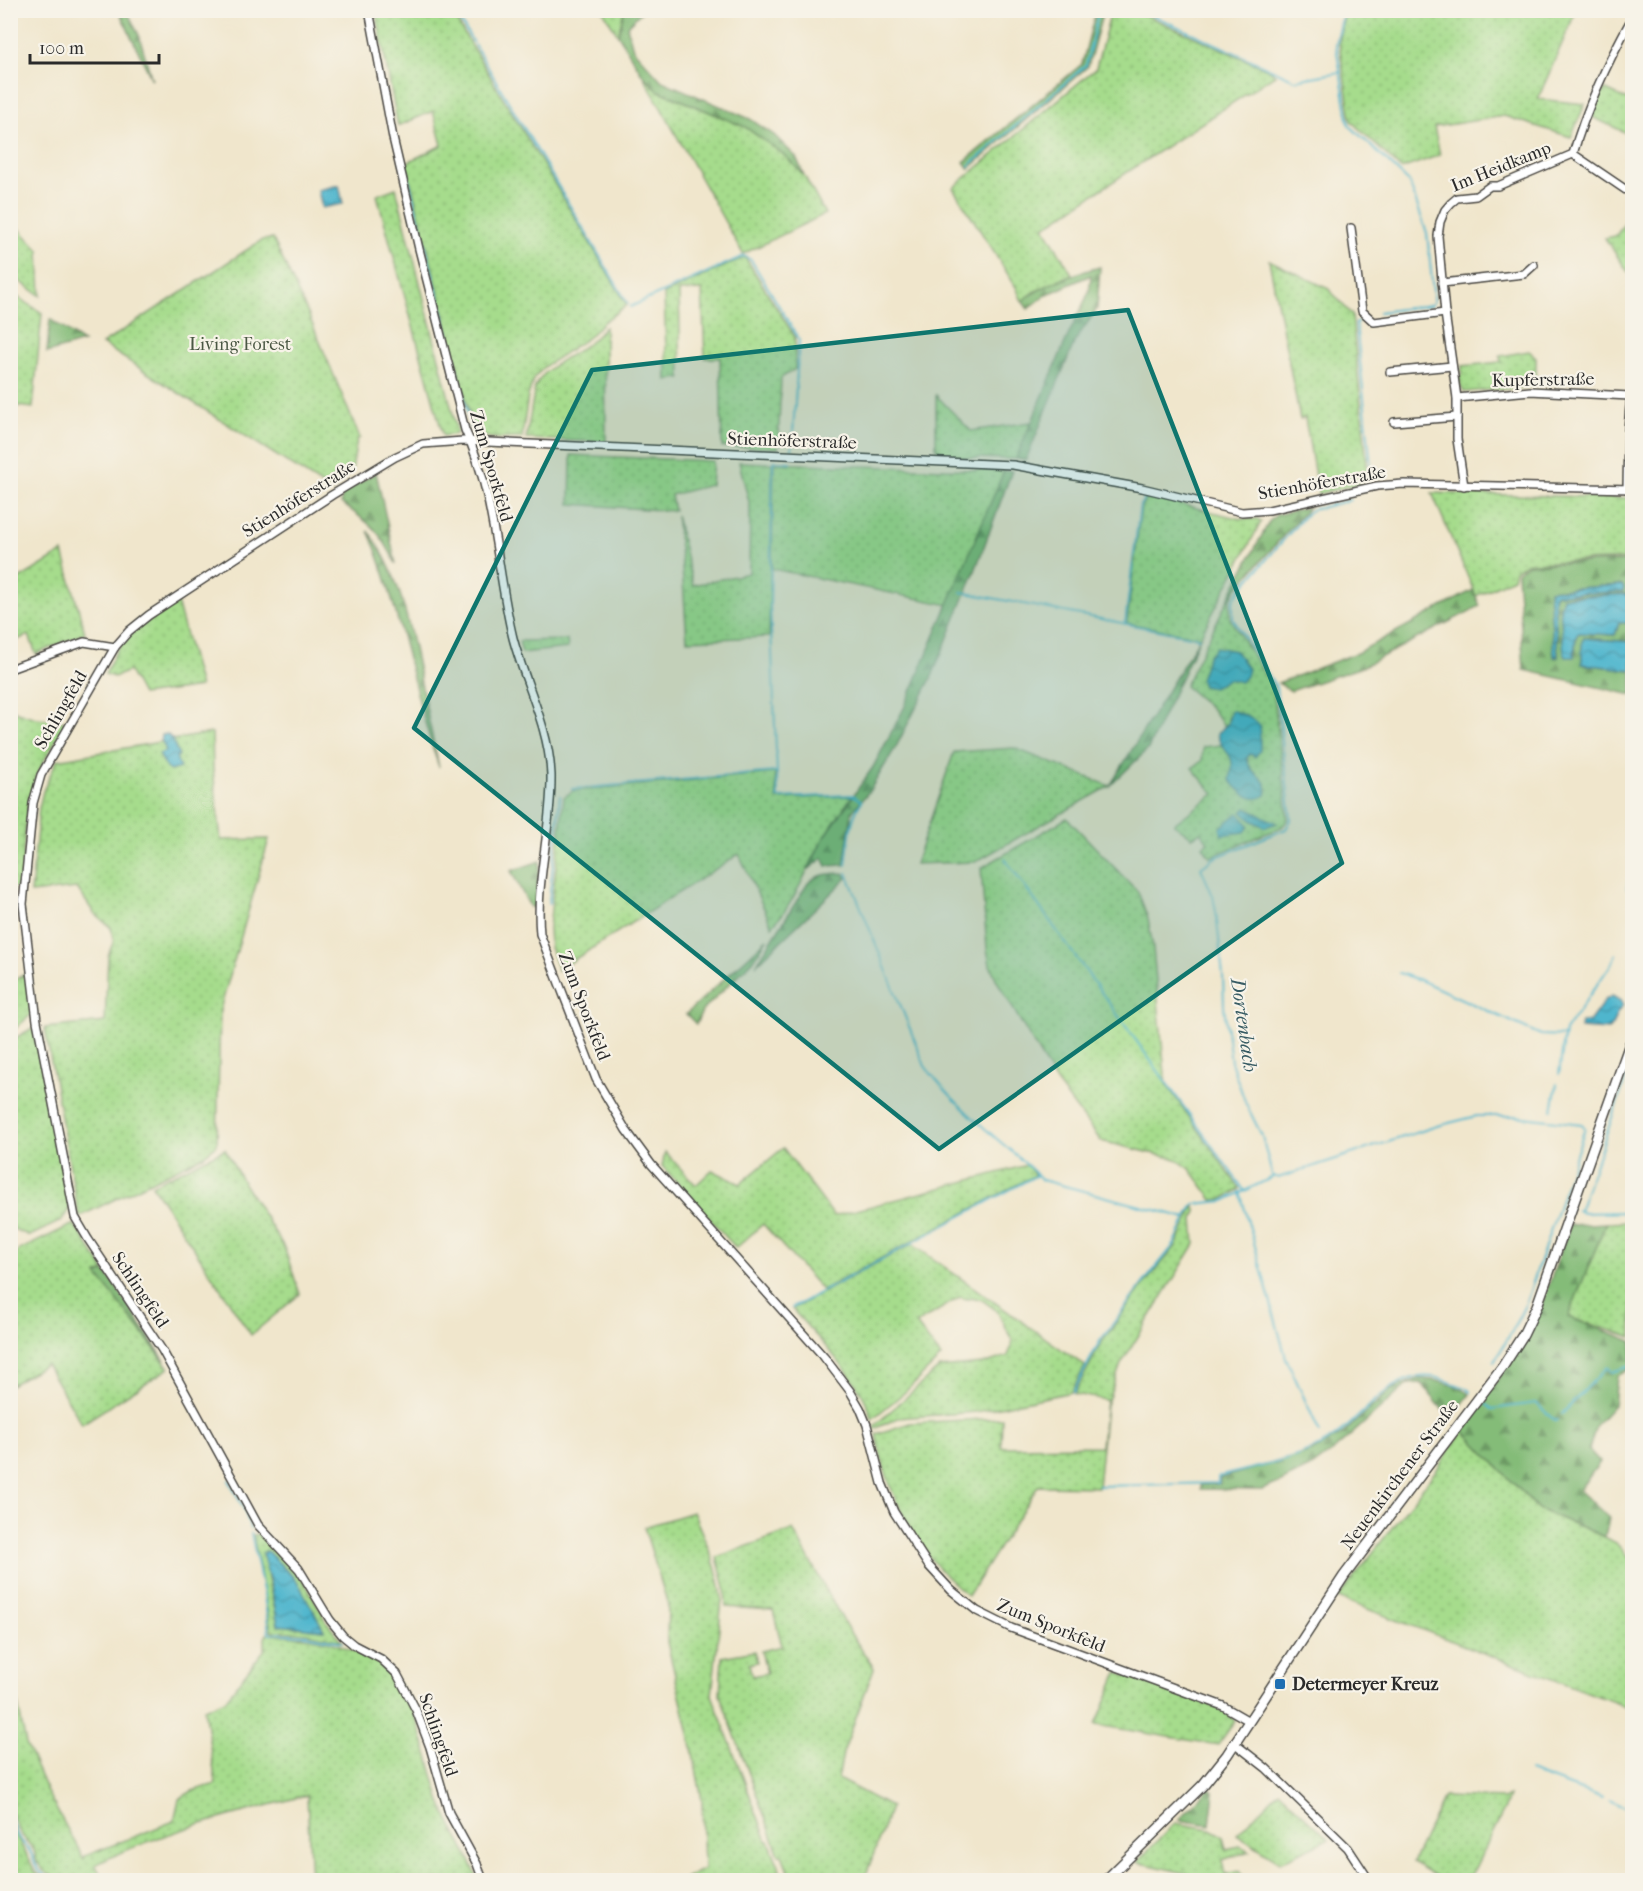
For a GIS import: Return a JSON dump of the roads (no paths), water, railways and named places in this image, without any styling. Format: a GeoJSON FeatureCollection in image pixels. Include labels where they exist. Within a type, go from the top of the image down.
{"type":"FeatureCollection","features":[{"type":"Feature","properties":{"kind":"street","name":"Zum Sporkfeld"},"geometry":{"type":"LineString","coordinates":[[369,10],[393,138],[419,249],[465,430],[491,509],[506,607],[514,642],[537,708],[548,752],[551,775],[539,907],[540,934],[602,1093],[651,1164],[824,1358],[850,1391],[864,1418],[882,1483],[894,1512],[928,1565],[951,1590],[977,1611],[1011,1628],[1223,1706],[1249,1721]]}},
{"type":"Feature","properties":{"kind":"street","name":"Im Heidkamp"},"geometry":{"type":"LineString","coordinates":[[1464,486],[1457,439],[1457,398],[1442,283],[1438,236],[1440,222],[1450,203],[1457,198],[1476,196],[1490,186],[1498,186],[1573,154],[1591,99],[1632,18]]}},
{"type":"Feature","properties":{"kind":"street","name":"Im Heidkamp"},"geometry":{"type":"LineString","coordinates":[[1573,154],[1626,190],[1632,190]]}},
{"type":"Feature","properties":{"kind":"street"},"geometry":{"type":"LineString","coordinates":[[1351,228],[1362,311],[1374,322],[1446,313]]}},
{"type":"Feature","properties":{"kind":"street"},"geometry":{"type":"LineString","coordinates":[[1442,283],[1524,274],[1534,265]]}},
{"type":"Feature","properties":{"kind":"street"},"geometry":{"type":"LineString","coordinates":[[1390,372],[1452,366]]}},
{"type":"Feature","properties":{"kind":"street"},"geometry":{"type":"LineString","coordinates":[[1630,489],[1632,382]]}},
{"type":"Feature","properties":{"kind":"street","name":"Kupferstraße"},"geometry":{"type":"LineString","coordinates":[[1457,398],[1530,391],[1630,396]]}},
{"type":"Feature","properties":{"kind":"street"},"geometry":{"type":"LineString","coordinates":[[1394,422],[1457,417]]}},
{"type":"Feature","properties":{"kind":"street","name":"Stienhöferstraße"},"geometry":{"type":"LineString","coordinates":[[115,647],[129,631],[149,615],[323,501],[395,457],[423,444],[463,441],[1012,465],[1142,488],[1242,512],[1269,510],[1377,486],[1404,484],[1630,489]]}},
{"type":"Feature","properties":{"kind":"street"},"geometry":{"type":"LineString","coordinates":[[10,669],[84,642],[115,647]]}},
{"type":"Feature","properties":{"kind":"street","name":"Schlingfeld"},"geometry":{"type":"LineString","coordinates":[[115,647],[41,775],[33,803],[23,904],[37,1021],[75,1217],[162,1350],[258,1525],[299,1569],[330,1620],[343,1636],[354,1645],[381,1659],[397,1674],[416,1710],[430,1747],[449,1813],[477,1864],[483,1881]]}},
{"type":"Feature","properties":{"kind":"street","name":"Neuenkirchener Straße"},"geometry":{"type":"LineString","coordinates":[[1106,1881],[1203,1785],[1249,1721],[1344,1576],[1462,1422],[1523,1335],[1537,1306],[1632,1038]]}},
{"type":"Feature","properties":{"kind":"street"},"geometry":{"type":"LineString","coordinates":[[1234,1743],[1266,1768],[1348,1848],[1369,1881]]}},
{"type":"Feature","properties":{"kind":"water"},"geometry":{"type":"Polygon","coordinates":[[[339,185],[343,204],[322,208],[318,190],[339,185]]]}},
{"type":"Feature","properties":{"kind":"water"},"geometry":{"type":"Polygon","coordinates":[[[1622,585],[1623,592],[1556,594],[1554,598],[1558,657],[1554,657],[1549,590],[1622,585]]]}},
{"type":"Feature","properties":{"kind":"water"},"geometry":{"type":"Polygon","coordinates":[[[1632,594],[1632,623],[1619,623],[1615,635],[1579,633],[1576,636],[1574,657],[1566,657],[1560,607],[1563,597],[1632,594]]]}},
{"type":"Feature","properties":{"kind":"water"},"geometry":{"type":"Polygon","coordinates":[[[1584,638],[1632,642],[1632,670],[1582,664],[1584,638]]]}},
{"type":"Feature","properties":{"kind":"water"},"geometry":{"type":"Polygon","coordinates":[[[1216,647],[1236,651],[1248,669],[1241,682],[1228,679],[1213,688],[1203,686],[1200,679],[1208,656],[1216,647]]]}},
{"type":"Feature","properties":{"kind":"water"},"geometry":{"type":"Polygon","coordinates":[[[1231,710],[1250,717],[1260,725],[1260,751],[1255,757],[1250,754],[1247,758],[1267,789],[1266,795],[1261,798],[1251,798],[1230,780],[1231,757],[1217,734],[1228,723],[1231,710]]]}},
{"type":"Feature","properties":{"kind":"water"},"geometry":{"type":"Polygon","coordinates":[[[167,734],[172,739],[179,756],[176,757],[180,768],[170,771],[159,754],[166,751],[161,739],[162,735],[167,734]]]}},
{"type":"Feature","properties":{"kind":"water"},"geometry":{"type":"Polygon","coordinates":[[[1246,808],[1277,823],[1265,827],[1242,812],[1246,808]]]}},
{"type":"Feature","properties":{"kind":"water"},"geometry":{"type":"Polygon","coordinates":[[[1238,813],[1249,825],[1245,832],[1222,835],[1220,828],[1238,813]]]}},
{"type":"Feature","properties":{"kind":"water"},"geometry":{"type":"Polygon","coordinates":[[[1612,996],[1620,1000],[1623,1005],[1609,1030],[1580,1028],[1581,1022],[1589,1022],[1605,1000],[1612,996]]]}},
{"type":"Feature","properties":{"kind":"water"},"geometry":{"type":"Polygon","coordinates":[[[267,1551],[297,1581],[324,1630],[278,1625],[262,1553],[267,1551]]]}},
{"type":"Feature","properties":{"kind":"waterway"},"geometry":{"type":"LineString","coordinates":[[454,10],[628,304]]}},
{"type":"Feature","properties":{"kind":"waterway"},"geometry":{"type":"LineString","coordinates":[[969,166],[1086,65],[1099,10]]}},
{"type":"Feature","properties":{"kind":"waterway"},"geometry":{"type":"LineString","coordinates":[[1141,10],[1295,80],[1340,72]]}},
{"type":"Feature","properties":{"kind":"waterway"},"geometry":{"type":"LineString","coordinates":[[1344,10],[1336,45],[1349,125],[1409,182],[1427,233],[1434,301],[1431,305],[1379,312]]}},
{"type":"Feature","properties":{"kind":"waterway"},"geometry":{"type":"LineString","coordinates":[[405,165],[471,427],[474,436],[479,438]]}},
{"type":"Feature","properties":{"kind":"waterway"},"geometry":{"type":"LineString","coordinates":[[630,307],[744,256],[751,260],[799,339],[792,449]]}},
{"type":"Feature","properties":{"kind":"waterway"},"geometry":{"type":"LineString","coordinates":[[1358,322],[1356,324],[1372,477],[1370,479]]}},
{"type":"Feature","properties":{"kind":"waterway"},"geometry":{"type":"LineString","coordinates":[[791,462],[773,461],[770,605],[778,798],[853,795],[862,801],[854,816],[846,865]]}},
{"type":"Feature","properties":{"kind":"waterway"},"geometry":{"type":"LineString","coordinates":[[1125,624],[1140,505],[1147,495]]}},
{"type":"Feature","properties":{"kind":"waterway","name":"Dortenbach"},"geometry":{"type":"LineString","coordinates":[[1350,500],[1312,510],[1306,514],[1239,591],[1233,601],[1233,619],[1276,687],[1291,820],[1286,829],[1214,858],[1201,868],[1213,896],[1216,912],[1231,1062],[1246,1104],[1262,1136],[1272,1175],[1278,1178],[1437,1126],[1477,1116],[1515,1116],[1582,1124],[1585,1128],[1526,1303],[1494,1362]]}},
{"type":"Feature","properties":{"kind":"waterway"},"geometry":{"type":"LineString","coordinates":[[961,592],[1199,638]]}},
{"type":"Feature","properties":{"kind":"waterway"},"geometry":{"type":"LineString","coordinates":[[572,789],[776,772]]}},
{"type":"Feature","properties":{"kind":"waterway"},"geometry":{"type":"LineString","coordinates":[[549,903],[560,796]]}},
{"type":"Feature","properties":{"kind":"waterway"},"geometry":{"type":"LineString","coordinates":[[1005,859],[1244,1190]]}},
{"type":"Feature","properties":{"kind":"waterway"},"geometry":{"type":"LineString","coordinates":[[1627,889],[1632,865]]}},
{"type":"Feature","properties":{"kind":"waterway"},"geometry":{"type":"LineString","coordinates":[[847,873],[925,1066],[964,1109],[1042,1180],[1186,1218],[1194,1204],[1224,1201],[1273,1177]]}},
{"type":"Feature","properties":{"kind":"waterway"},"geometry":{"type":"LineString","coordinates":[[1559,1074],[1565,1031],[1616,954]]}},
{"type":"Feature","properties":{"kind":"waterway"},"geometry":{"type":"LineString","coordinates":[[1399,973],[1420,980],[1541,1035],[1564,1036]]}},
{"type":"Feature","properties":{"kind":"waterway"},"geometry":{"type":"LineString","coordinates":[[1579,1211],[1632,1061]]}},
{"type":"Feature","properties":{"kind":"waterway"},"geometry":{"type":"LineString","coordinates":[[1552,1110],[1557,1084]]}},
{"type":"Feature","properties":{"kind":"waterway"},"geometry":{"type":"LineString","coordinates":[[792,1308],[1037,1175]]}},
{"type":"Feature","properties":{"kind":"waterway"},"geometry":{"type":"LineString","coordinates":[[1240,1192],[1286,1358],[1320,1433]]}},
{"type":"Feature","properties":{"kind":"waterway"},"geometry":{"type":"LineString","coordinates":[[1577,1210],[1583,1213],[1632,1212]]}},
{"type":"Feature","properties":{"kind":"waterway"},"geometry":{"type":"LineString","coordinates":[[1073,1392],[1100,1341],[1174,1245],[1186,1218]]}},
{"type":"Feature","properties":{"kind":"waterway"},"geometry":{"type":"LineString","coordinates":[[1562,1414],[1607,1367],[1611,1372],[1632,1366]]}},
{"type":"Feature","properties":{"kind":"waterway"},"geometry":{"type":"LineString","coordinates":[[1099,1486],[1218,1483],[1218,1477],[1288,1459],[1315,1449],[1339,1433],[1389,1389],[1417,1377],[1437,1378],[1467,1388],[1471,1392]]}},
{"type":"Feature","properties":{"kind":"waterway"},"geometry":{"type":"LineString","coordinates":[[1486,1404],[1492,1409],[1536,1403],[1555,1421],[1557,1420]]}},
{"type":"Feature","properties":{"kind":"waterway"},"geometry":{"type":"LineString","coordinates":[[229,1480],[245,1511],[250,1528]]}},
{"type":"Feature","properties":{"kind":"waterway"},"geometry":{"type":"LineString","coordinates":[[251,1533],[264,1595],[269,1633],[306,1635],[342,1642]]}},
{"type":"Feature","properties":{"kind":"waterway"},"geometry":{"type":"LineString","coordinates":[[1529,1771],[1603,1798]]}},
{"type":"Feature","properties":{"kind":"waterway"},"geometry":{"type":"LineString","coordinates":[[1609,1800],[1632,1810]]}},
{"type":"Feature","properties":{"kind":"waterway"},"geometry":{"type":"LineString","coordinates":[[10,1817],[18,1837],[30,1851],[38,1870],[51,1880]]}},
{"type":"Feature","properties":{"kind":"place","name":"Determeyer Kreuz"},"geometry":{"type":"Point","coordinates":[1280,1684]}},
{"type":"Feature","properties":{"kind":"park label","name":"Living Forest"},"geometry":{"type":"Point","coordinates":[240,344]}}]}
